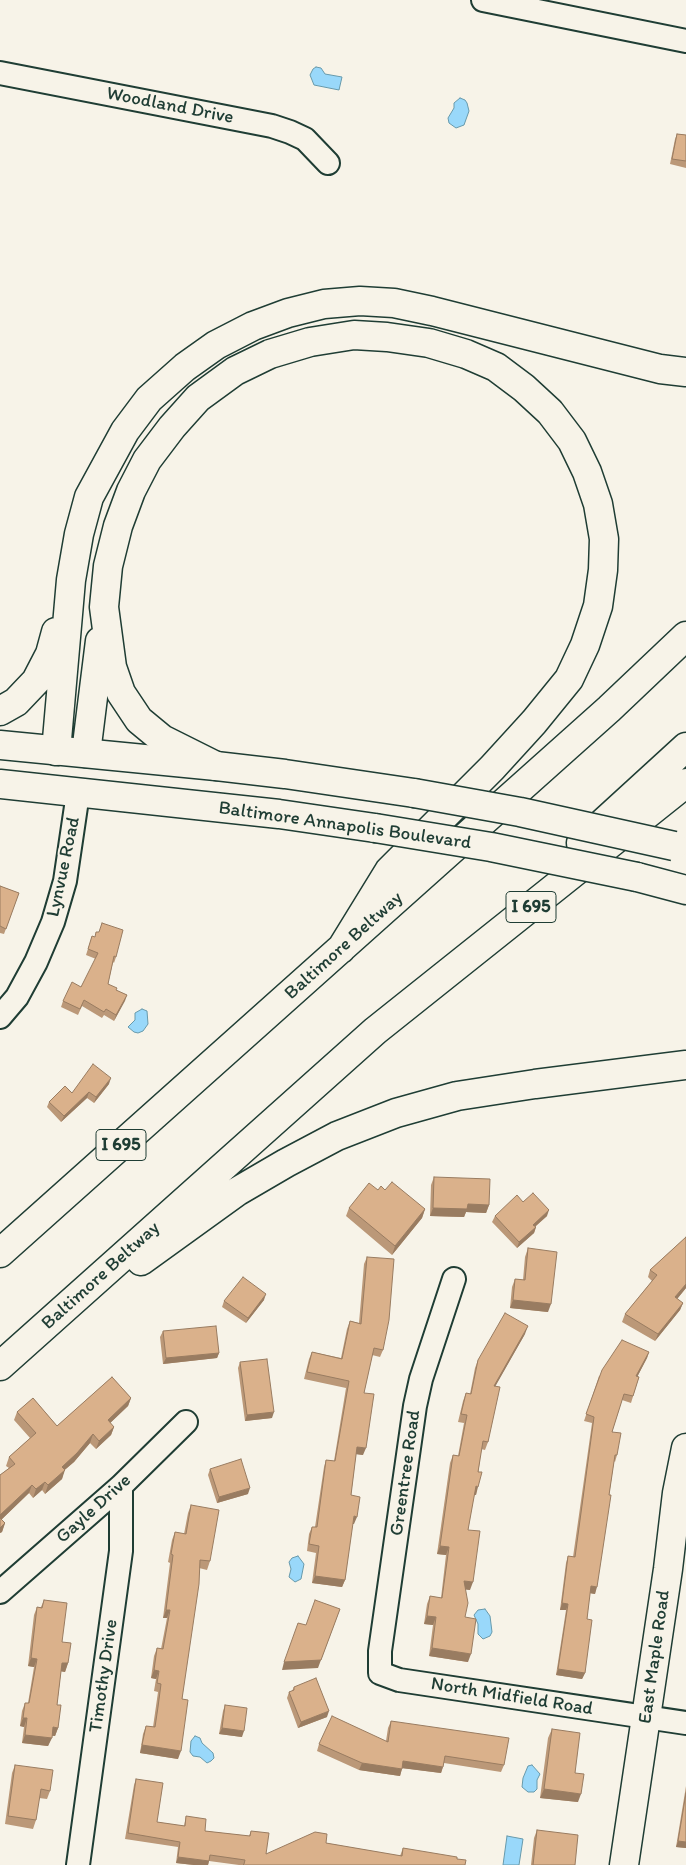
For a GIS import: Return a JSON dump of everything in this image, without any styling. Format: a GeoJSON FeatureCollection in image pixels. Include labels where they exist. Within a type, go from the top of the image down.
{"type":"FeatureCollection","features":[{"type":"Feature","properties":{"kind":"main road"},"geometry":{"type":"LineString","coordinates":[[78,793],[56,751],[71,580],[79,534],[89,497],[125,431],[149,399],[184,367],[216,346],[253,326],[288,313],[324,304],[360,301],[394,303],[432,311],[660,369],[686,372]]}},
{"type":"Feature","properties":{"kind":"main road"},"geometry":{"type":"LineString","coordinates":[[78,793],[86,753],[108,566],[118,526],[131,491],[147,460],[172,427],[198,398],[235,371],[270,354],[310,342],[354,335],[387,337],[429,343],[466,354],[496,367],[524,388],[550,412],[572,442],[587,472],[598,504],[604,539],[598,606],[585,645],[569,679],[534,722],[492,768],[389,871],[341,949]]}},
{"type":"Feature","properties":{"kind":"main road"},"geometry":{"type":"LineString","coordinates":[[0,711],[16,702],[36,681],[50,654],[71,580]]}},
{"type":"Feature","properties":{"kind":"main road"},"geometry":{"type":"LineString","coordinates":[[104,607],[112,667],[121,693],[139,720],[162,740],[216,766]]}},
{"type":"Feature","properties":{"kind":"main road","name":"Baltimore Beltway"},"geometry":{"type":"LineString","coordinates":[[0,1253],[609,709],[686,636]]}},
{"type":"Feature","properties":{"kind":"main road"},"geometry":{"type":"LineString","coordinates":[[609,709],[686,648]]}},
{"type":"Feature","properties":{"kind":"main road"},"geometry":{"type":"LineString","coordinates":[[0,745],[216,766],[414,793],[520,812],[680,847]]}},
{"type":"Feature","properties":{"kind":"main road"},"geometry":{"type":"LineString","coordinates":[[375,1031],[686,747]]}},
{"type":"Feature","properties":{"kind":"main road","name":"Baltimore Beltway"},"geometry":{"type":"LineString","coordinates":[[0,1366],[375,1031],[686,783]]}},
{"type":"Feature","properties":{"kind":"main road","name":"Baltimore Annapolis Boulevard"},"geometry":{"type":"LineString","coordinates":[[0,784],[279,814],[375,828],[491,847],[637,877],[686,890]]}},
{"type":"Feature","properties":{"kind":"main road"},"geometry":{"type":"LineString","coordinates":[[28,1342],[238,1191],[337,1136],[396,1113],[457,1096],[686,1065]]}},
{"type":"Feature","properties":{"kind":"main road","name":"East Maple Road"},"geometry":{"type":"LineString","coordinates":[[624,1865],[668,1569],[677,1492],[686,1448]]}},
{"type":"Feature","properties":{"kind":"street"},"geometry":{"type":"LineString","coordinates":[[483,0],[685,35]]}},
{"type":"Feature","properties":{"kind":"street","name":"Woodland Drive"},"geometry":{"type":"LineString","coordinates":[[0,74],[272,126],[290,132],[305,140],[328,163]]}},
{"type":"Feature","properties":{"kind":"street","name":"Lynvue Road"},"geometry":{"type":"LineString","coordinates":[[0,1017],[17,996],[36,962],[53,922],[65,881],[78,793]]}},
{"type":"Feature","properties":{"kind":"street","name":"Greentree Road"},"geometry":{"type":"LineString","coordinates":[[380,1672],[380,1650],[415,1406],[421,1379],[454,1279]]}},
{"type":"Feature","properties":{"kind":"street","name":"Gayle Drive"},"geometry":{"type":"LineString","coordinates":[[0,1592],[121,1486],[186,1422]]}},
{"type":"Feature","properties":{"kind":"street","name":"Timothy Drive"},"geometry":{"type":"LineString","coordinates":[[78,1865],[120,1551],[121,1486]]}},
{"type":"Feature","properties":{"kind":"street","name":"North Midfield Road"},"geometry":{"type":"LineString","coordinates":[[380,1672],[399,1680],[686,1723]]}},
{"type":"Feature","properties":{"kind":"water"},"geometry":{"type":"Polygon","coordinates":[[[316,67],[321,68],[325,74],[342,77],[339,90],[314,85],[310,75],[316,67]]]}},
{"type":"Feature","properties":{"kind":"water"},"geometry":{"type":"Polygon","coordinates":[[[460,98],[465,100],[469,111],[464,125],[456,128],[449,123],[448,118],[454,108],[454,103],[460,98]]]}},
{"type":"Feature","properties":{"kind":"water"},"geometry":{"type":"Polygon","coordinates":[[[142,1009],[147,1011],[148,1024],[143,1031],[134,1032],[128,1027],[135,1020],[135,1013],[142,1009]]]}},
{"type":"Feature","properties":{"kind":"water"},"geometry":{"type":"Polygon","coordinates":[[[298,1556],[304,1564],[301,1579],[295,1582],[289,1577],[291,1569],[289,1562],[292,1558],[298,1556]]]}},
{"type":"Feature","properties":{"kind":"water"},"geometry":{"type":"Polygon","coordinates":[[[485,1609],[490,1616],[492,1632],[490,1636],[483,1639],[478,1634],[478,1624],[474,1615],[478,1610],[485,1609]]]}},
{"type":"Feature","properties":{"kind":"water"},"geometry":{"type":"Polygon","coordinates":[[[195,1736],[200,1738],[202,1743],[213,1753],[214,1758],[211,1761],[207,1763],[200,1757],[193,1756],[190,1752],[191,1741],[195,1736]]]}},
{"type":"Feature","properties":{"kind":"water"},"geometry":{"type":"Polygon","coordinates":[[[532,1765],[540,1774],[537,1780],[537,1789],[534,1792],[528,1792],[522,1787],[523,1778],[528,1766],[532,1765]]]}},
{"type":"Feature","properties":{"kind":"water"},"geometry":{"type":"Polygon","coordinates":[[[507,1836],[523,1839],[519,1865],[503,1865],[507,1836]]]}},
{"type":"Feature","properties":{"kind":"building"},"geometry":{"type":"Polygon","coordinates":[[[677,134],[686,135],[686,161],[672,159],[677,134]]]}},
{"type":"Feature","properties":{"kind":"building"},"geometry":{"type":"Polygon","coordinates":[[[0,886],[19,893],[6,929],[0,926],[0,886]]]}},
{"type":"Feature","properties":{"kind":"building"},"geometry":{"type":"Polygon","coordinates":[[[102,923],[123,930],[116,957],[114,956],[108,984],[127,995],[116,1015],[106,1009],[104,1012],[84,1000],[80,1009],[63,1001],[72,982],[81,987],[98,953],[88,949],[92,936],[95,937],[96,932],[99,932],[102,923]]]}},
{"type":"Feature","properties":{"kind":"building"},"geometry":{"type":"Polygon","coordinates":[[[93,1064],[111,1078],[96,1097],[89,1092],[64,1116],[49,1102],[65,1086],[72,1093],[93,1064]]]}},
{"type":"Feature","properties":{"kind":"building"},"geometry":{"type":"Polygon","coordinates":[[[434,1177],[490,1179],[489,1205],[468,1204],[467,1209],[433,1208],[434,1177]]]}},
{"type":"Feature","properties":{"kind":"building"},"geometry":{"type":"Polygon","coordinates":[[[392,1182],[425,1209],[395,1246],[349,1208],[369,1183],[378,1190],[381,1186],[385,1190],[392,1182]]]}},
{"type":"Feature","properties":{"kind":"building"},"geometry":{"type":"Polygon","coordinates":[[[533,1193],[549,1210],[533,1225],[536,1227],[519,1242],[495,1216],[517,1195],[523,1202],[533,1193]]]}},
{"type":"Feature","properties":{"kind":"building"},"geometry":{"type":"Polygon","coordinates":[[[686,1237],[686,1284],[675,1297],[683,1303],[658,1334],[625,1314],[657,1275],[650,1270],[686,1237]]]}},
{"type":"Feature","properties":{"kind":"building"},"geometry":{"type":"Polygon","coordinates":[[[528,1248],[557,1252],[551,1304],[513,1300],[515,1279],[525,1280],[528,1248]]]}},
{"type":"Feature","properties":{"kind":"building"},"geometry":{"type":"Polygon","coordinates":[[[367,1257],[394,1259],[389,1320],[383,1350],[374,1348],[364,1393],[374,1394],[366,1448],[357,1447],[351,1495],[360,1497],[357,1517],[354,1516],[345,1580],[315,1576],[319,1546],[309,1544],[312,1527],[317,1527],[326,1460],[335,1461],[349,1381],[307,1372],[312,1352],[342,1359],[350,1321],[361,1324],[367,1257]]]}},
{"type":"Feature","properties":{"kind":"building"},"geometry":{"type":"Polygon","coordinates":[[[243,1277],[266,1294],[248,1318],[224,1301],[243,1277]]]}},
{"type":"Feature","properties":{"kind":"building"},"geometry":{"type":"Polygon","coordinates":[[[505,1313],[528,1326],[494,1386],[500,1387],[488,1442],[483,1441],[478,1472],[482,1472],[478,1487],[476,1486],[468,1530],[480,1531],[473,1582],[464,1581],[468,1603],[465,1617],[476,1619],[471,1654],[432,1648],[436,1617],[427,1616],[430,1596],[442,1598],[449,1547],[440,1546],[453,1455],[459,1456],[467,1415],[461,1414],[466,1393],[471,1394],[478,1360],[505,1313]]]}},
{"type":"Feature","properties":{"kind":"building"},"geometry":{"type":"Polygon","coordinates":[[[216,1326],[219,1353],[166,1358],[163,1331],[216,1326]]]}},
{"type":"Feature","properties":{"kind":"building"},"geometry":{"type":"Polygon","coordinates":[[[622,1340],[649,1352],[636,1376],[639,1377],[633,1396],[624,1394],[612,1432],[621,1433],[617,1455],[615,1455],[597,1587],[591,1586],[587,1619],[592,1620],[585,1673],[558,1669],[568,1604],[562,1603],[568,1556],[575,1557],[594,1417],[586,1414],[602,1370],[622,1340]]]}},
{"type":"Feature","properties":{"kind":"building"},"geometry":{"type":"Polygon","coordinates":[[[267,1359],[274,1412],[247,1415],[240,1362],[267,1359]]]}},
{"type":"Feature","properties":{"kind":"building"},"geometry":{"type":"Polygon","coordinates":[[[112,1377],[131,1398],[108,1420],[114,1427],[99,1441],[93,1434],[62,1467],[65,1470],[48,1485],[45,1482],[36,1489],[32,1485],[0,1515],[0,1475],[15,1464],[9,1457],[36,1433],[17,1412],[33,1398],[57,1426],[112,1377]]]}},
{"type":"Feature","properties":{"kind":"building"},"geometry":{"type":"Polygon","coordinates":[[[241,1459],[250,1488],[219,1497],[210,1469],[241,1459]]]}},
{"type":"Feature","properties":{"kind":"building"},"geometry":{"type":"Polygon","coordinates":[[[191,1505],[219,1510],[210,1561],[200,1560],[199,1584],[182,1699],[188,1700],[181,1751],[142,1745],[146,1726],[155,1727],[161,1684],[157,1683],[159,1671],[154,1670],[157,1648],[163,1649],[170,1610],[166,1610],[175,1532],[186,1534],[191,1505]]]}},
{"type":"Feature","properties":{"kind":"building"},"geometry":{"type":"Polygon","coordinates":[[[0,1518],[5,1523],[0,1528],[0,1518]]]}},
{"type":"Feature","properties":{"kind":"building"},"geometry":{"type":"Polygon","coordinates":[[[44,1600],[67,1603],[62,1642],[71,1643],[68,1663],[62,1663],[57,1705],[61,1705],[58,1728],[53,1727],[52,1738],[25,1735],[27,1718],[23,1718],[25,1703],[29,1703],[37,1659],[31,1658],[37,1607],[42,1608],[44,1600]]]}},
{"type":"Feature","properties":{"kind":"building"},"geometry":{"type":"Polygon","coordinates":[[[315,1600],[340,1609],[321,1660],[284,1662],[298,1623],[306,1625],[315,1600]]]}},
{"type":"Feature","properties":{"kind":"building"},"geometry":{"type":"Polygon","coordinates":[[[316,1678],[329,1711],[301,1722],[289,1692],[294,1690],[294,1687],[316,1678]]]}},
{"type":"Feature","properties":{"kind":"building"},"geometry":{"type":"Polygon","coordinates":[[[225,1705],[247,1708],[244,1731],[222,1728],[225,1705]]]}},
{"type":"Feature","properties":{"kind":"building"},"geometry":{"type":"Polygon","coordinates":[[[332,1716],[388,1742],[391,1721],[509,1738],[504,1765],[445,1756],[443,1767],[403,1761],[402,1769],[362,1763],[319,1744],[332,1716]]]}},
{"type":"Feature","properties":{"kind":"building"},"geometry":{"type":"Polygon","coordinates":[[[552,1729],[580,1733],[575,1773],[584,1774],[581,1794],[544,1789],[552,1729]]]}},
{"type":"Feature","properties":{"kind":"building"},"geometry":{"type":"Polygon","coordinates":[[[15,1765],[53,1770],[50,1791],[41,1789],[36,1820],[8,1816],[15,1765]]]}},
{"type":"Feature","properties":{"kind":"building"},"geometry":{"type":"Polygon","coordinates":[[[136,1779],[163,1783],[157,1822],[185,1826],[186,1816],[206,1819],[205,1831],[250,1836],[251,1831],[269,1833],[266,1854],[315,1832],[327,1834],[326,1843],[402,1856],[403,1848],[457,1857],[457,1859],[466,1860],[465,1865],[243,1865],[245,1860],[210,1855],[209,1861],[178,1857],[180,1842],[128,1833],[136,1779]]]}},
{"type":"Feature","properties":{"kind":"building"},"geometry":{"type":"Polygon","coordinates":[[[686,1793],[686,1842],[678,1841],[686,1793]]]}},
{"type":"Feature","properties":{"kind":"building"},"geometry":{"type":"Polygon","coordinates":[[[537,1830],[578,1835],[575,1865],[533,1865],[537,1830]]]}}]}
